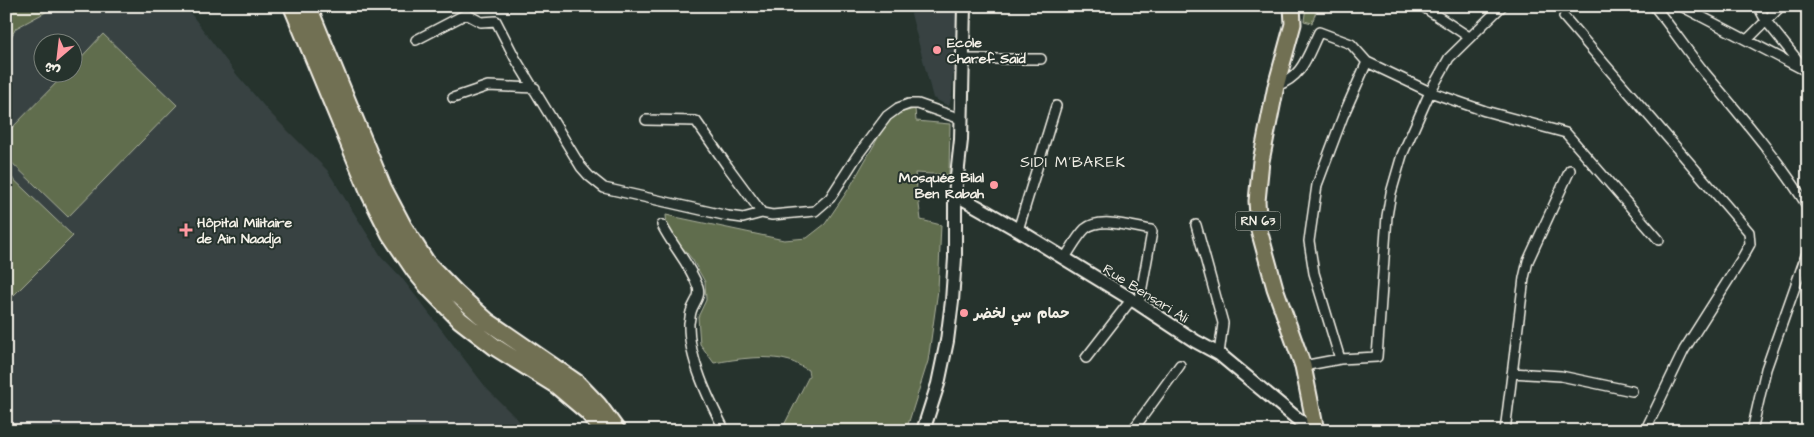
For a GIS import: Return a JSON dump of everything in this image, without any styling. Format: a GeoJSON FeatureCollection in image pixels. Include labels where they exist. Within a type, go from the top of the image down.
{"type":"FeatureCollection","features":[{"type":"Feature","properties":{"kind":"highway"},"geometry":{"type":"LineString","coordinates":[[292,6],[370,194],[390,234],[415,271],[460,320],[495,347],[550,381],[567,394],[588,412],[603,431]]}},
{"type":"Feature","properties":{"kind":"highway"},"geometry":{"type":"LineString","coordinates":[[308,6],[383,188],[418,250],[431,267],[456,293],[487,321],[577,383],[598,405],[617,431]]}},
{"type":"Feature","properties":{"kind":"main road"},"geometry":{"type":"LineString","coordinates":[[927,429],[947,341],[955,258],[955,194],[961,140],[964,6]]}},
{"type":"Feature","properties":{"kind":"main road","name":"RN 63"},"geometry":{"type":"LineString","coordinates":[[1292,6],[1292,24],[1276,86],[1261,161],[1257,201],[1259,230],[1275,288],[1303,366],[1316,431]]}},
{"type":"Feature","properties":{"kind":"main road","name":"Rue Bensari Ali"},"geometry":{"type":"LineString","coordinates":[[955,194],[1018,230],[1195,341],[1219,354],[1312,431]]}},
{"type":"Feature","properties":{"kind":"street"},"geometry":{"type":"LineString","coordinates":[[1422,6],[1469,37]]}},
{"type":"Feature","properties":{"kind":"street"},"geometry":{"type":"LineString","coordinates":[[1303,366],[1340,359],[1377,357],[1387,216],[1391,193],[1402,155],[1430,92],[1449,58],[1502,6]]}},
{"type":"Feature","properties":{"kind":"street"},"geometry":{"type":"LineString","coordinates":[[1654,6],[1677,39],[1757,137],[1808,207]]}},
{"type":"Feature","properties":{"kind":"street"},"geometry":{"type":"LineString","coordinates":[[1681,6],[1808,72]]}},
{"type":"Feature","properties":{"kind":"street"},"geometry":{"type":"LineString","coordinates":[[1758,6],[1766,21],[1808,72]]}},
{"type":"Feature","properties":{"kind":"street"},"geometry":{"type":"LineString","coordinates":[[1747,40],[1780,6]]}},
{"type":"Feature","properties":{"kind":"street"},"geometry":{"type":"LineString","coordinates":[[416,40],[464,10],[481,22],[496,21],[515,58],[535,88],[581,167],[589,176],[604,188],[728,216],[743,218],[762,213],[772,215],[815,211],[830,198],[857,156],[887,116],[898,108],[909,104],[918,104],[961,119]]}},
{"type":"Feature","properties":{"kind":"street"},"geometry":{"type":"LineString","coordinates":[[1564,17],[1749,232],[1750,244],[1684,350],[1644,431]]}},
{"type":"Feature","properties":{"kind":"street"},"geometry":{"type":"LineString","coordinates":[[1276,86],[1289,82],[1299,73],[1319,32],[1351,44],[1367,62],[1430,92],[1485,111],[1566,133],[1659,240]]}},
{"type":"Feature","properties":{"kind":"street"},"geometry":{"type":"LineString","coordinates":[[962,59],[1041,59]]}},
{"type":"Feature","properties":{"kind":"street"},"geometry":{"type":"LineString","coordinates":[[1340,359],[1314,273],[1309,241],[1317,185],[1343,116],[1367,62]]}},
{"type":"Feature","properties":{"kind":"street"},"geometry":{"type":"LineString","coordinates":[[453,98],[488,86],[535,88]]}},
{"type":"Feature","properties":{"kind":"street"},"geometry":{"type":"LineString","coordinates":[[1018,230],[1056,106]]}},
{"type":"Feature","properties":{"kind":"street"},"geometry":{"type":"LineString","coordinates":[[646,120],[696,121],[762,213]]}},
{"type":"Feature","properties":{"kind":"street"},"geometry":{"type":"LineString","coordinates":[[1505,431],[1524,278],[1528,261],[1570,170]]}},
{"type":"Feature","properties":{"kind":"street"},"geometry":{"type":"LineString","coordinates":[[1064,259],[1084,230],[1093,224],[1103,222],[1151,230],[1152,232],[1135,302],[1086,358]]}},
{"type":"Feature","properties":{"kind":"street"},"geometry":{"type":"LineString","coordinates":[[662,225],[675,249],[685,260],[699,289],[698,298],[691,311],[689,325],[691,343],[706,391],[725,431]]}},
{"type":"Feature","properties":{"kind":"street"},"geometry":{"type":"LineString","coordinates":[[1196,225],[1223,323],[1219,354]]}},
{"type":"Feature","properties":{"kind":"street"},"geometry":{"type":"LineString","coordinates":[[1752,431],[1766,369],[1808,250]]}},
{"type":"Feature","properties":{"kind":"street"},"geometry":{"type":"LineString","coordinates":[[1132,431],[1180,365]]}},
{"type":"Feature","properties":{"kind":"street"},"geometry":{"type":"LineString","coordinates":[[1512,373],[1561,376],[1632,392]]}},
{"type":"Feature","properties":{"kind":"shaded area","name":"Hôpital Militaire de Ain Naadja"},"geometry":{"type":"Polygon","coordinates":[[[6,6],[185,6],[237,75],[270,113],[327,170],[381,256],[401,277],[488,390],[529,431],[6,431],[6,6]]]}},
{"type":"Feature","properties":{"kind":"shaded area","name":"Ecole Charef Saïd"},"geometry":{"type":"Polygon","coordinates":[[[909,6],[957,6],[952,94],[949,106],[933,98],[909,6]]]}},
{"type":"Feature","properties":{"kind":"green space"},"geometry":{"type":"Polygon","coordinates":[[[6,6],[57,6],[16,28],[6,46],[6,6]]]}},
{"type":"Feature","properties":{"kind":"green space"},"geometry":{"type":"Polygon","coordinates":[[[1306,6],[1318,6],[1312,23],[1304,21],[1306,6]]]}},
{"type":"Feature","properties":{"kind":"green space"},"geometry":{"type":"Polygon","coordinates":[[[103,34],[177,105],[68,217],[6,157],[6,134],[57,82],[82,82],[82,56],[103,34]]]}},
{"type":"Feature","properties":{"kind":"green space"},"geometry":{"type":"Polygon","coordinates":[[[915,109],[916,121],[950,124],[949,175],[915,173],[921,220],[941,225],[938,290],[928,361],[906,431],[781,431],[809,376],[808,370],[790,361],[772,358],[742,359],[714,363],[700,344],[698,317],[706,300],[705,282],[692,259],[667,229],[666,215],[784,240],[807,238],[825,224],[850,187],[886,124],[899,113],[915,109]]]}},
{"type":"Feature","properties":{"kind":"green space"},"geometry":{"type":"Polygon","coordinates":[[[6,172],[73,236],[6,303],[6,172]]]}},
{"type":"Feature","properties":{"kind":"place","name":"Ecole Charef Saïd"},"geometry":{"type":"Point","coordinates":[937,50]}},
{"type":"Feature","properties":{"kind":"place","name":"Mosquée Bilal Ben Rabah"},"geometry":{"type":"Point","coordinates":[994,185]}},
{"type":"Feature","properties":{"kind":"place","name":"Hôpital Militaire de Ain Naadja"},"geometry":{"type":"Point","coordinates":[186,230]}},
{"type":"Feature","properties":{"kind":"place","name":"حمام سي لخضر"},"geometry":{"type":"Point","coordinates":[964,313]}},
{"type":"Feature","properties":{"kind":"district","name":"SIDI M'BAREK"},"geometry":{"type":"Point","coordinates":[1073,162]}}]}
